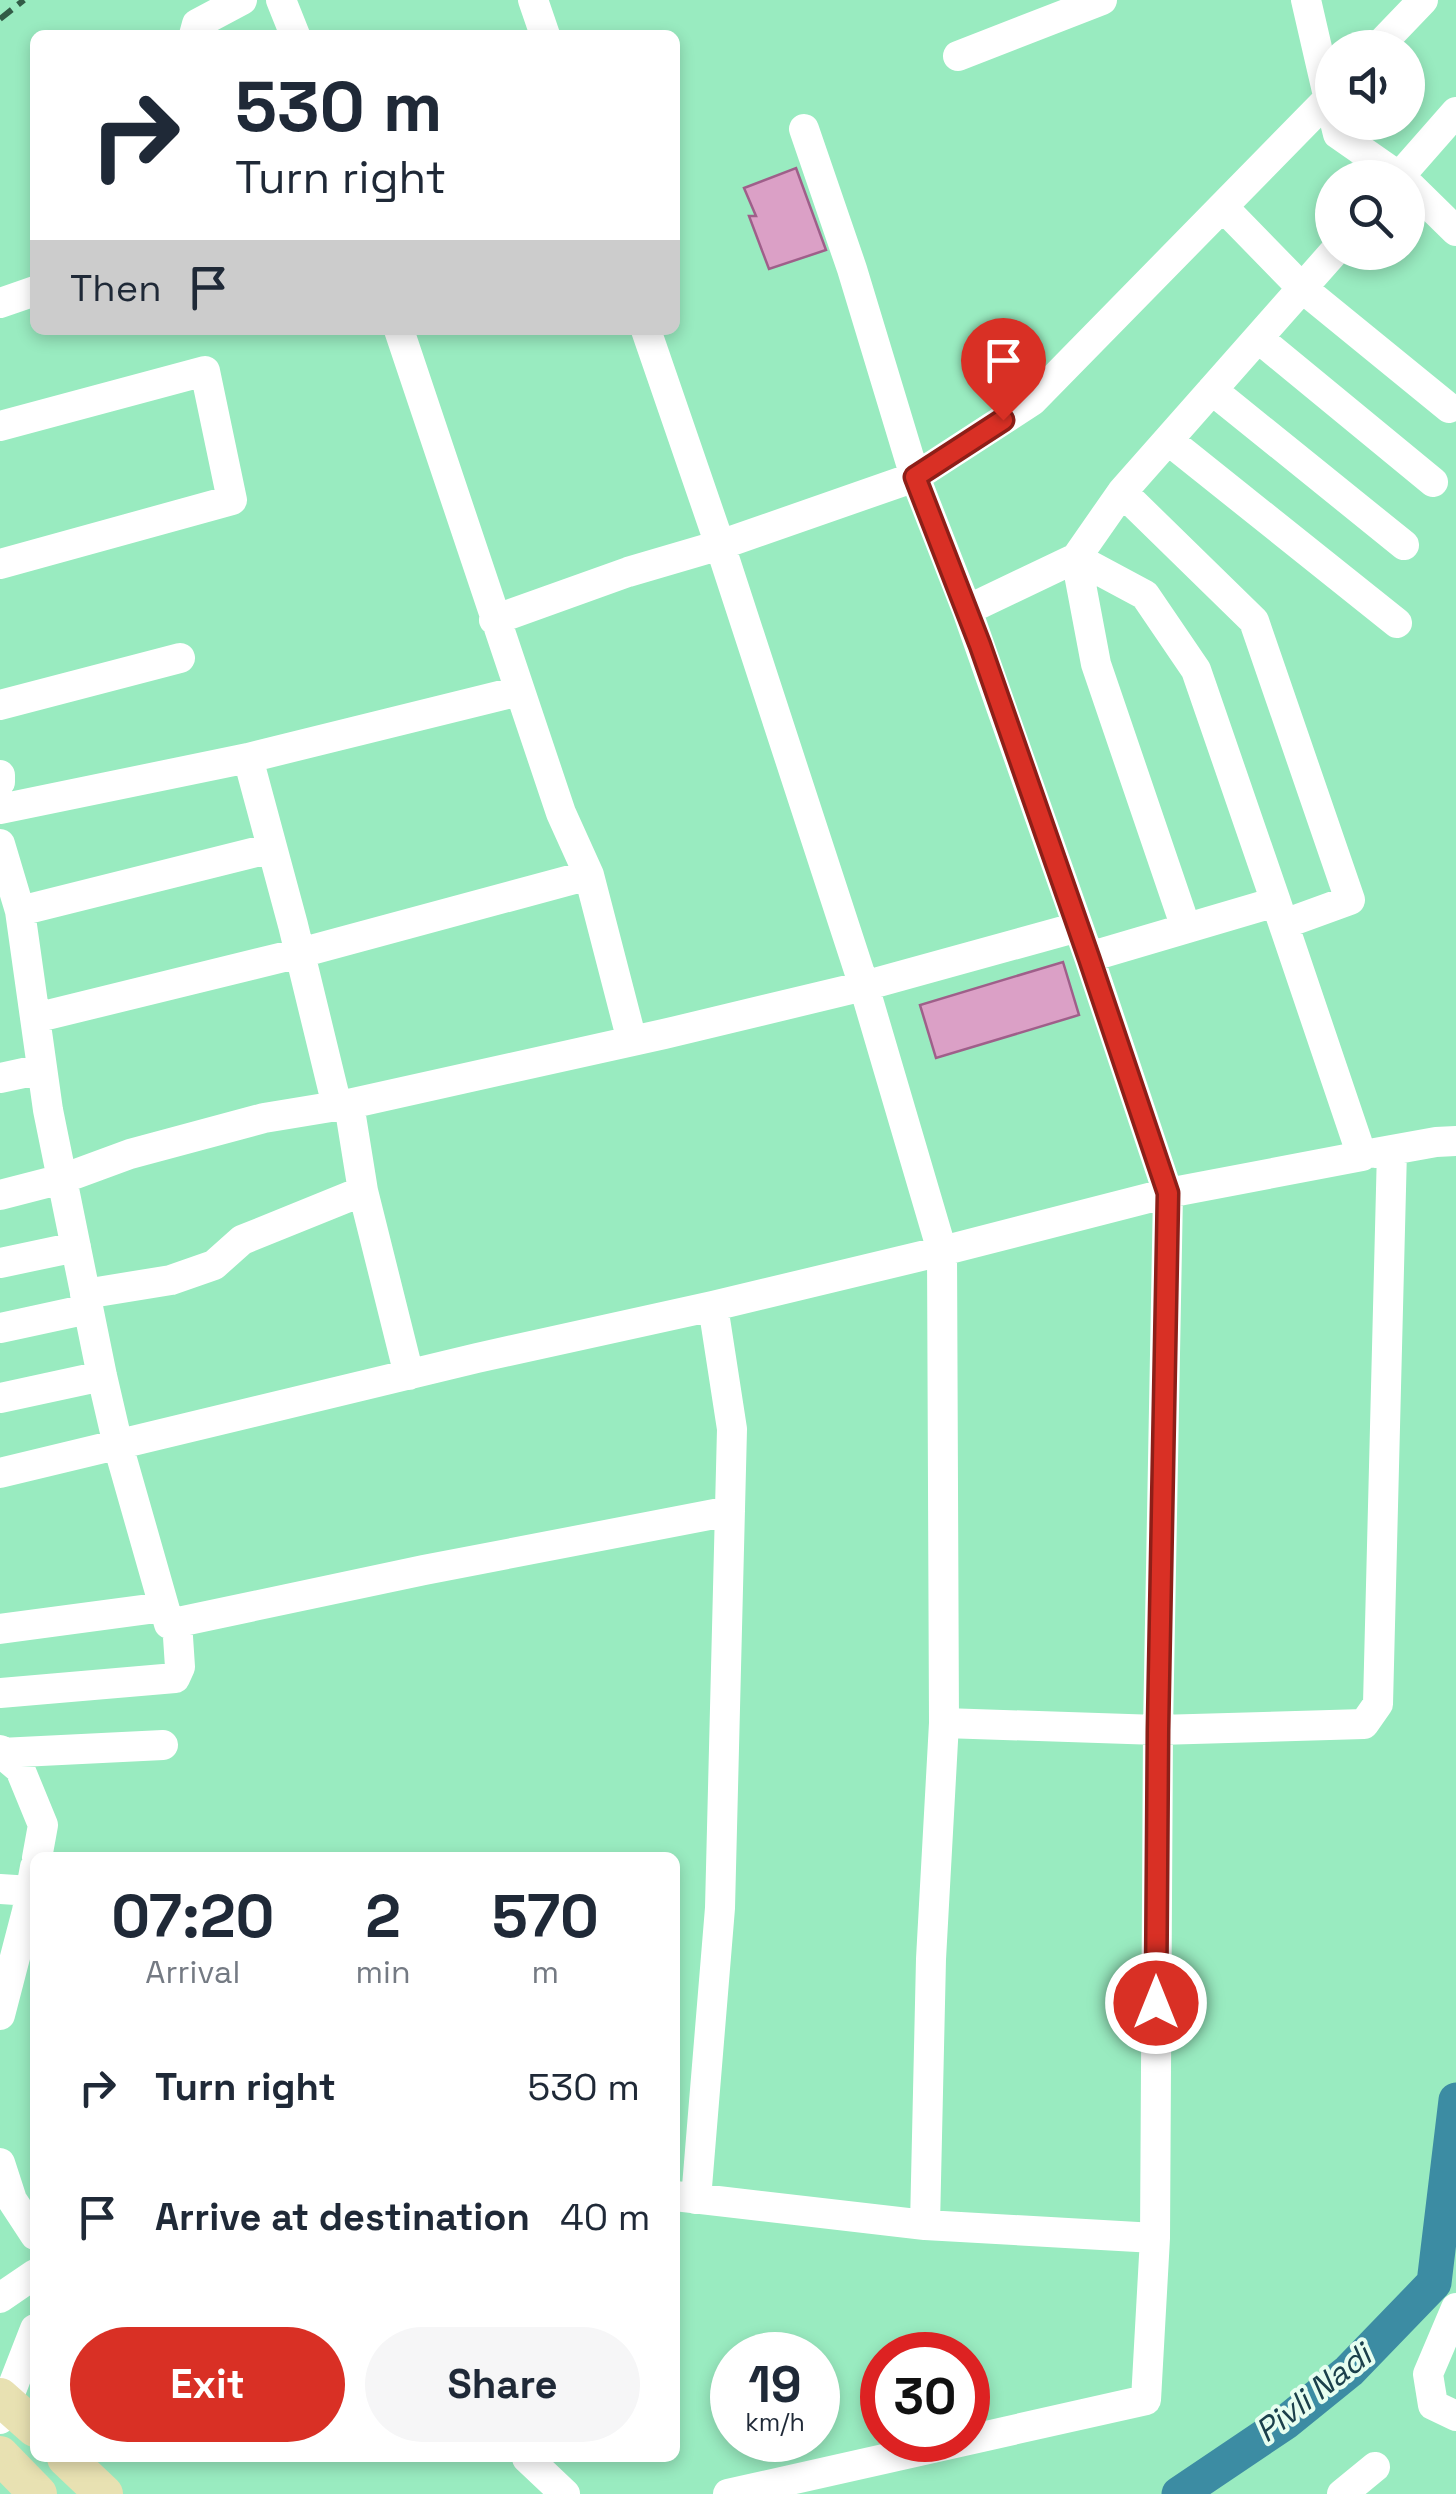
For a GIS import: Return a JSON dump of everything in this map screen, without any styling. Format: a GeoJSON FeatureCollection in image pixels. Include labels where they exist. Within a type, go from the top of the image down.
{"type":"FeatureCollection","features":[{"type":"Feature","properties":{"kind":"main road"},"geometry":{"type":"LineString","coordinates":[[2,2406],[30,2425]]}},
{"type":"Feature","properties":{"kind":"main road"},"geometry":{"type":"LineString","coordinates":[[0,2456],[38,2494]]}},
{"type":"Feature","properties":{"kind":"main road"},"geometry":{"type":"LineString","coordinates":[[70,2462],[104,2494]]}},
{"type":"Feature","properties":{"kind":"street"},"geometry":{"type":"LineString","coordinates":[[196,30],[198,24],[242,0]]}},
{"type":"Feature","properties":{"kind":"street"},"geometry":{"type":"LineString","coordinates":[[281,0],[293,30]]}},
{"type":"Feature","properties":{"kind":"street"},"geometry":{"type":"LineString","coordinates":[[533,0],[543,30]]}},
{"type":"Feature","properties":{"kind":"street"},"geometry":{"type":"LineString","coordinates":[[958,56],[1102,0]]}},
{"type":"Feature","properties":{"kind":"street"},"geometry":{"type":"LineString","coordinates":[[1306,0],[1315,37]]}},
{"type":"Feature","properties":{"kind":"street"},"geometry":{"type":"LineString","coordinates":[[1395,30],[1423,0]]}},
{"type":"Feature","properties":{"kind":"street"},"geometry":{"type":"LineString","coordinates":[[494,620],[915,477],[1032,401],[1223,207],[1315,123]]}},
{"type":"Feature","properties":{"kind":"street"},"geometry":{"type":"LineString","coordinates":[[1416,160],[1452,123]]}},
{"type":"Feature","properties":{"kind":"street"},"geometry":{"type":"LineString","coordinates":[[728,2494],[1146,2400],[1155,2238],[1158,1730],[1168,1193],[967,610],[915,477],[852,269],[804,128]]}},
{"type":"Feature","properties":{"kind":"street"},"geometry":{"type":"LineString","coordinates":[[1347,140],[1375,160]]}},
{"type":"Feature","properties":{"kind":"street"},"geometry":{"type":"LineString","coordinates":[[1425,201],[1456,231]]}},
{"type":"Feature","properties":{"kind":"street"},"geometry":{"type":"LineString","coordinates":[[1223,207],[1302,288],[1449,408]]}},
{"type":"Feature","properties":{"kind":"street"},"geometry":{"type":"LineString","coordinates":[[967,610],[1076,558],[1122,492],[1318,270]]}},
{"type":"Feature","properties":{"kind":"street"},"geometry":{"type":"LineString","coordinates":[[0,303],[30,293]]}},
{"type":"Feature","properties":{"kind":"street"},"geometry":{"type":"LineString","coordinates":[[401,335],[561,813],[589,875],[632,1041]]}},
{"type":"Feature","properties":{"kind":"street"},"geometry":{"type":"LineString","coordinates":[[648,335],[864,986],[942,1251],[944,1723],[931,1959],[925,2225]]}},
{"type":"Feature","properties":{"kind":"street"},"geometry":{"type":"LineString","coordinates":[[1258,338],[1433,482]]}},
{"type":"Feature","properties":{"kind":"street"},"geometry":{"type":"LineString","coordinates":[[0,426],[205,371],[232,500],[0,564]]}},
{"type":"Feature","properties":{"kind":"street"},"geometry":{"type":"LineString","coordinates":[[1212,390],[1404,546]]}},
{"type":"Feature","properties":{"kind":"street"},"geometry":{"type":"LineString","coordinates":[[1168,440],[1397,623]]}},
{"type":"Feature","properties":{"kind":"street"},"geometry":{"type":"LineString","coordinates":[[1089,958],[1186,928],[1350,900],[1254,621],[1122,492]]}},
{"type":"Feature","properties":{"kind":"street"},"geometry":{"type":"LineString","coordinates":[[1076,558],[1145,596],[1196,670],[1362,1156]]}},
{"type":"Feature","properties":{"kind":"street"},"geometry":{"type":"LineString","coordinates":[[1076,558],[1096,664],[1186,928]]}},
{"type":"Feature","properties":{"kind":"street"},"geometry":{"type":"LineString","coordinates":[[0,706],[180,658]]}},
{"type":"Feature","properties":{"kind":"street"},"geometry":{"type":"LineString","coordinates":[[0,810],[248,758],[519,692]]}},
{"type":"Feature","properties":{"kind":"street"},"geometry":{"type":"LineString","coordinates":[[248,758],[343,1105],[409,1375]]}},
{"type":"Feature","properties":{"kind":"street"},"geometry":{"type":"LineString","coordinates":[[0,844],[20,911],[13,956],[35,1018],[62,1179],[102,1376],[118,1446],[170,1615],[180,1668],[175,1678],[0,1692]]}},
{"type":"Feature","properties":{"kind":"street"},"geometry":{"type":"LineString","coordinates":[[20,911],[272,848]]}},
{"type":"Feature","properties":{"kind":"street"},"geometry":{"type":"LineString","coordinates":[[35,1018],[589,875]]}},
{"type":"Feature","properties":{"kind":"street"},"geometry":{"type":"LineString","coordinates":[[0,1196],[130,1154],[264,1118],[343,1105],[632,1041],[864,986],[1078,927]]}},
{"type":"Feature","properties":{"kind":"street"},"geometry":{"type":"LineString","coordinates":[[0,1078],[42,1069]]}},
{"type":"Feature","properties":{"kind":"street"},"geometry":{"type":"LineString","coordinates":[[0,1473],[942,1251],[1168,1193],[1454,1141]]}},
{"type":"Feature","properties":{"kind":"street"},"geometry":{"type":"LineString","coordinates":[[944,1723],[1158,1730],[1364,1724],[1378,1704],[1392,1150]]}},
{"type":"Feature","properties":{"kind":"street"},"geometry":{"type":"LineString","coordinates":[[0,1328],[214,1265],[242,1240],[363,1191]]}},
{"type":"Feature","properties":{"kind":"street"},"geometry":{"type":"LineString","coordinates":[[0,1264],[76,1247]]}},
{"type":"Feature","properties":{"kind":"street"},"geometry":{"type":"LineString","coordinates":[[712,1306],[732,1429],[720,1908],[685,2198],[925,2225],[1155,2238]]}},
{"type":"Feature","properties":{"kind":"street"},"geometry":{"type":"LineString","coordinates":[[0,1398],[102,1376]]}},
{"type":"Feature","properties":{"kind":"street"},"geometry":{"type":"LineString","coordinates":[[0,1629],[170,1615],[730,1510]]}},
{"type":"Feature","properties":{"kind":"street"},"geometry":{"type":"LineString","coordinates":[[0,1752],[163,1745]]}},
{"type":"Feature","properties":{"kind":"street"},"geometry":{"type":"LineString","coordinates":[[0,1752],[20,1769],[43,1825],[38,1852]]}},
{"type":"Feature","properties":{"kind":"street"},"geometry":{"type":"LineString","coordinates":[[0,2015],[27,1912],[22,1882]]}},
{"type":"Feature","properties":{"kind":"street"},"geometry":{"type":"LineString","coordinates":[[0,2163],[12,2200],[30,2227]]}},
{"type":"Feature","properties":{"kind":"street"},"geometry":{"type":"LineString","coordinates":[[0,2298],[30,2277]]}},
{"type":"Feature","properties":{"kind":"street"},"geometry":{"type":"LineString","coordinates":[[1456,2308],[1428,2374],[1432,2406],[1456,2416]]}},
{"type":"Feature","properties":{"kind":"street"},"geometry":{"type":"LineString","coordinates":[[2,2406],[30,2341]]}},
{"type":"Feature","properties":{"kind":"street"},"geometry":{"type":"LineString","coordinates":[[532,2462],[565,2494]]}},
{"type":"Feature","properties":{"kind":"street"},"geometry":{"type":"LineString","coordinates":[[1342,2494],[1375,2467]]}},
{"type":"Feature","properties":{"kind":"building"},"geometry":{"type":"Polygon","coordinates":[[[796,168],[826,250],[769,269],[749,216],[756,216],[744,188],[796,168]]]}},
{"type":"Feature","properties":{"kind":"building"},"geometry":{"type":"Polygon","coordinates":[[[1063,962],[1079,1015],[936,1058],[920,1005],[1063,962]]]}},
{"type":"Feature","properties":{"kind":"waterway","name":"Pivli Nadi"},"geometry":{"type":"LineString","coordinates":[[1179,2494],[1286,2422],[1349,2371],[1434,2283],[1456,2100]]}},
{"type":"Feature","properties":{"kind":"railway"},"geometry":{"type":"LineString","coordinates":[[0,19],[24,0]]}},
{"type":"Feature","properties":{"kind":"route"},"geometry":{"type":"LineString","coordinates":[[1003,420],[915,477],[980,645],[1168,1193],[1156,2003]]}}]}
